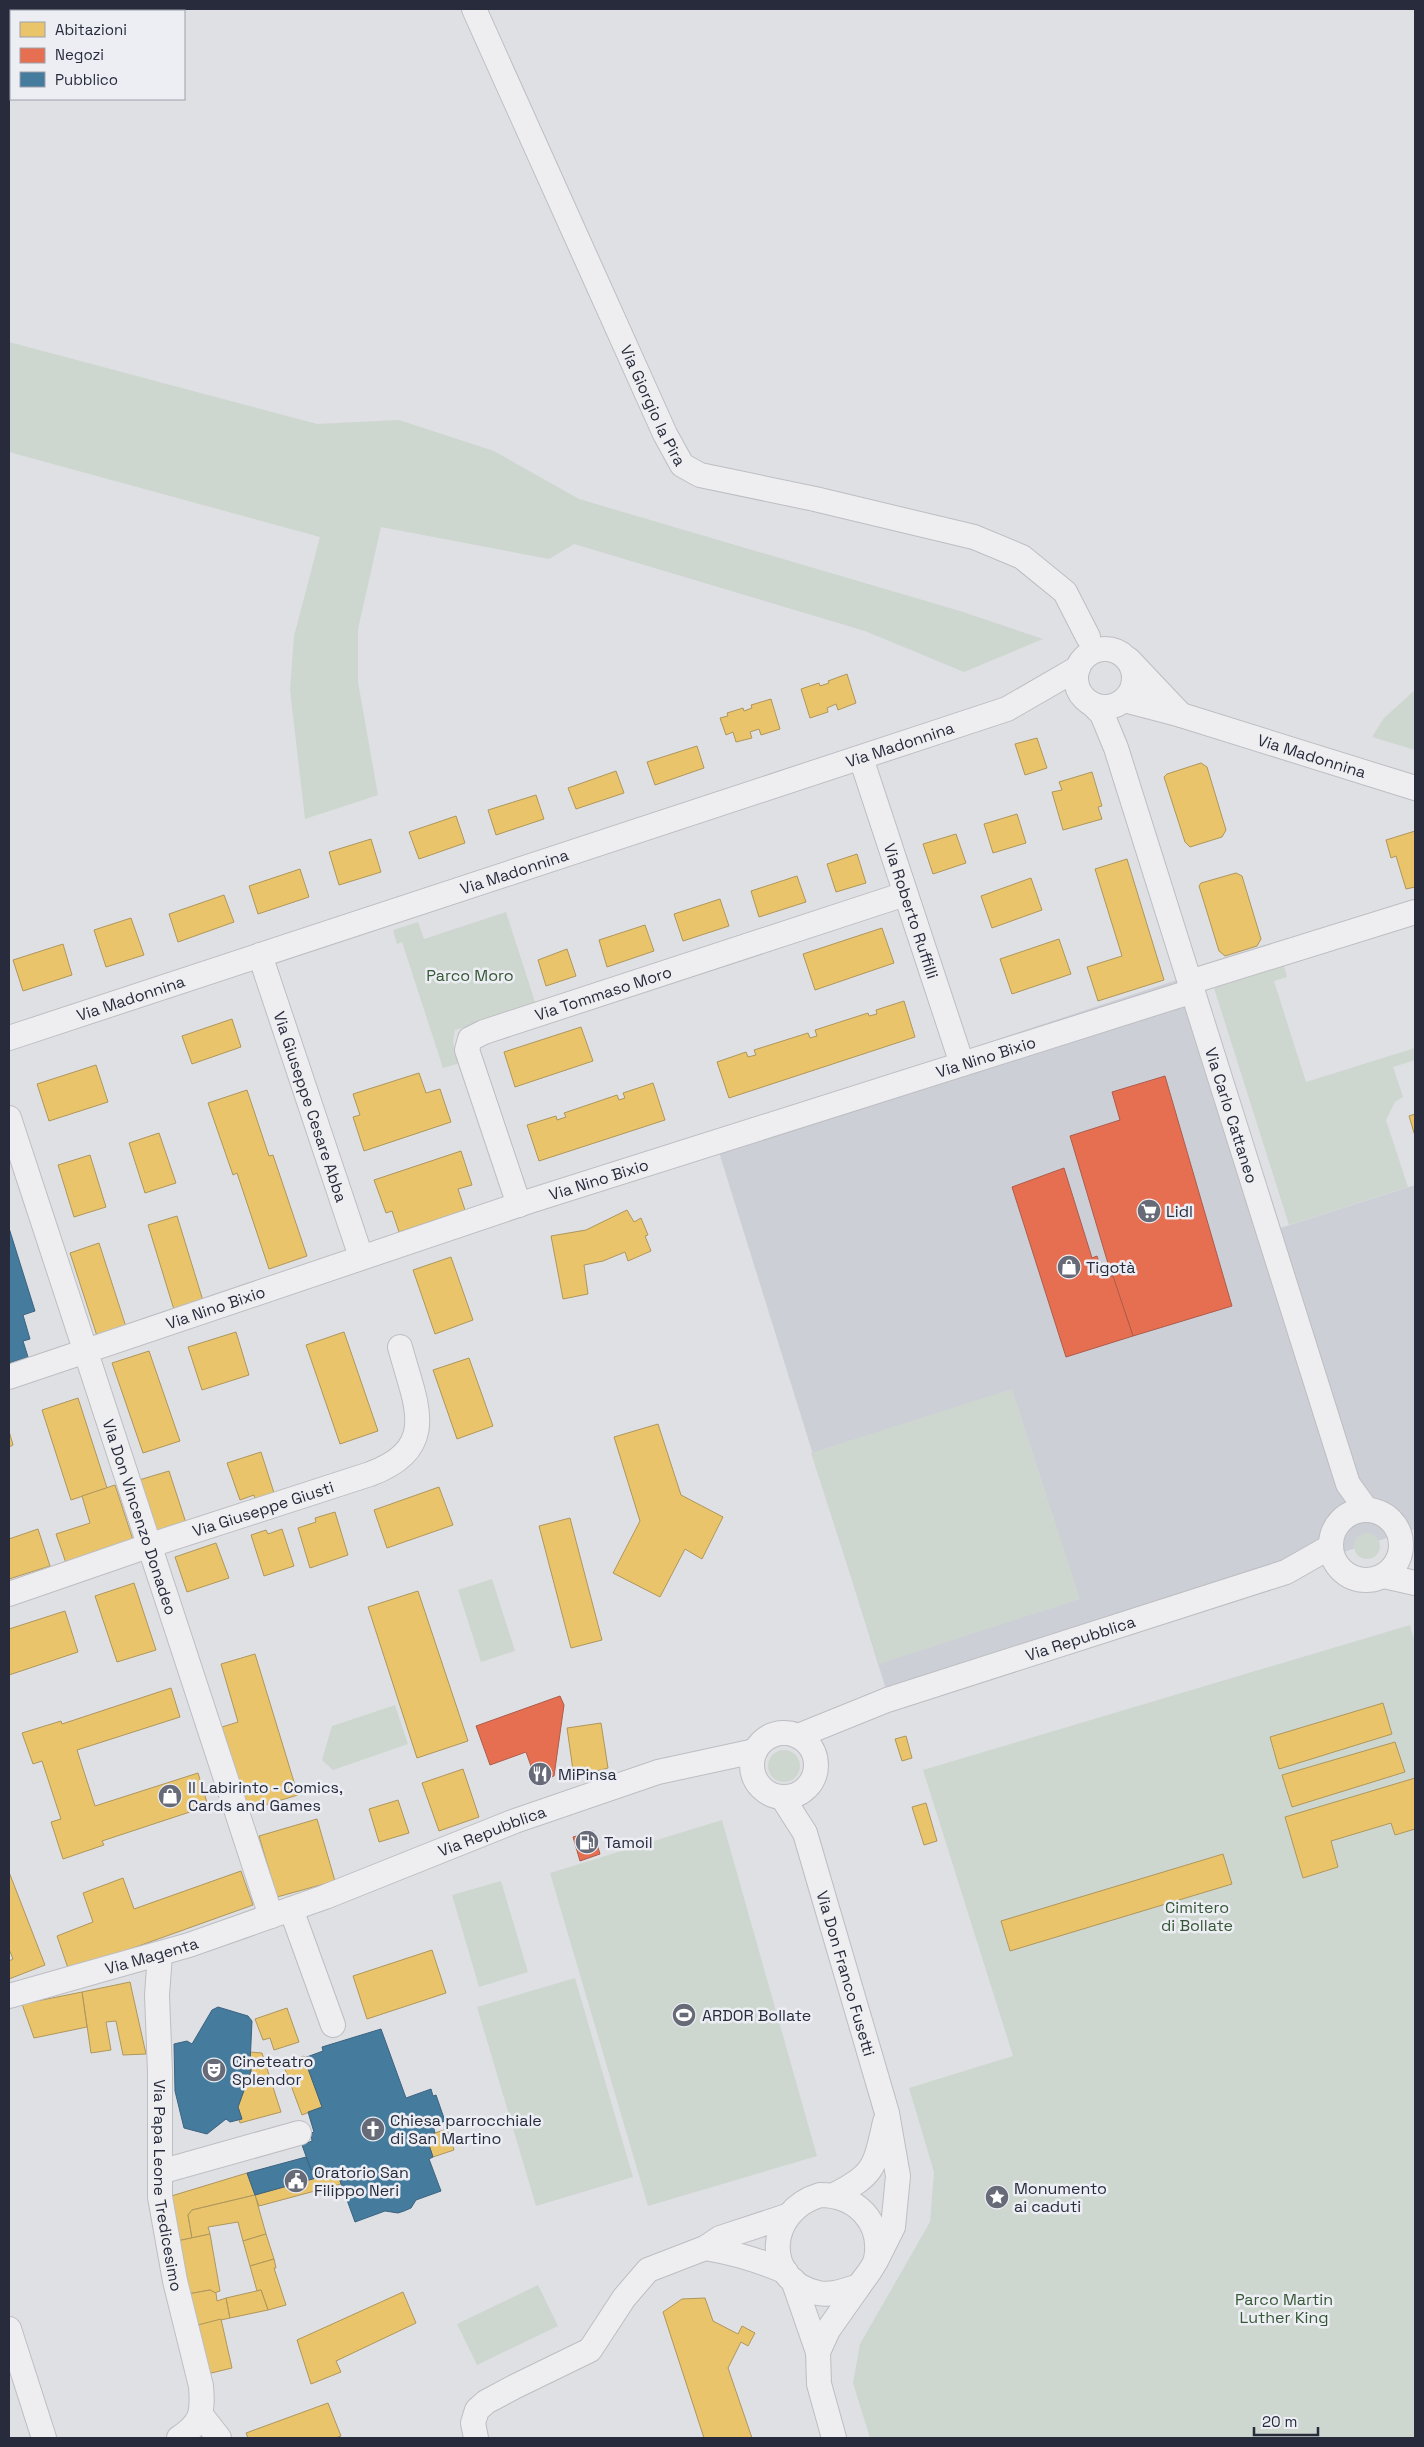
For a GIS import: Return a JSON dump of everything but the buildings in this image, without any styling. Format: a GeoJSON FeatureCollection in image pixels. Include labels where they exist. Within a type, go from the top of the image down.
{"type":"FeatureCollection","features":[{"type":"Feature","properties":{"kind":"street","name":"Via Giorgio la Pira"},"geometry":{"type":"LineString","coordinates":[[474,9],[664,434],[682,465],[700,475],[816,499],[974,537],[1022,557],[1065,592],[1088,638]]}},
{"type":"Feature","properties":{"kind":"street"},"geometry":{"type":"LineString","coordinates":[[1098,649],[1117,651],[1125,656],[1132,664],[1134,683],[1122,702],[1102,707],[1088,701],[1077,684],[1078,668],[1089,653],[1098,649]]}},
{"type":"Feature","properties":{"kind":"street","name":"Via Madonnina"},"geometry":{"type":"LineString","coordinates":[[1125,656],[1181,715]]}},
{"type":"Feature","properties":{"kind":"street","name":"Via Madonnina"},"geometry":{"type":"LineString","coordinates":[[9,1038],[1006,709],[1078,668]]}},
{"type":"Feature","properties":{"kind":"street","name":"Via Madonnina"},"geometry":{"type":"LineString","coordinates":[[1020,701],[1088,701]]}},
{"type":"Feature","properties":{"kind":"street","name":"Via Carlo Cattaneo"},"geometry":{"type":"LineString","coordinates":[[1088,701],[1102,714],[1116,748],[1348,1484],[1355,1513]]}},
{"type":"Feature","properties":{"kind":"street","name":"Via Madonnina"},"geometry":{"type":"LineString","coordinates":[[1122,702],[1181,715],[1415,788]]}},
{"type":"Feature","properties":{"kind":"street","name":"Via Carlo Cattaneo"},"geometry":{"type":"LineString","coordinates":[[1116,748],[1116,722],[1122,702]]}},
{"type":"Feature","properties":{"kind":"street","name":"Via Roberto Ruffilli"},"geometry":{"type":"LineString","coordinates":[[861,758],[962,1064]]}},
{"type":"Feature","properties":{"kind":"street","name":"Via Tommaso Moro"},"geometry":{"type":"LineString","coordinates":[[519,1205],[468,1050],[470,1039],[484,1032],[905,894]]}},
{"type":"Feature","properties":{"kind":"street","name":"Via Nino Bixio"},"geometry":{"type":"LineString","coordinates":[[9,1377],[519,1205],[962,1064],[1415,912]]}},
{"type":"Feature","properties":{"kind":"street","name":"Via Giuseppe Cesare Abba"},"geometry":{"type":"LineString","coordinates":[[260,955],[361,1258]]}},
{"type":"Feature","properties":{"kind":"street","name":"Via Don Vincenzo Donadeo"},"geometry":{"type":"LineString","coordinates":[[9,1118],[151,1545],[281,1913],[333,2025]]}},
{"type":"Feature","properties":{"kind":"street","name":"Via Giuseppe Giusti"},"geometry":{"type":"LineString","coordinates":[[9,1594],[151,1545],[370,1474],[395,1463],[412,1443],[419,1424],[400,1347]]}},
{"type":"Feature","properties":{"kind":"street"},"geometry":{"type":"LineString","coordinates":[[1355,1513],[1386,1515],[1404,1522],[1402,1540],[1408,1554],[1384,1576],[1372,1580],[1360,1580],[1348,1576],[1335,1557],[1332,1535],[1337,1524],[1355,1513]]}},
{"type":"Feature","properties":{"kind":"street","name":"Via Repubblica"},"geometry":{"type":"LineString","coordinates":[[798,1736],[875,1706],[1025,1655],[1335,1557]]}},
{"type":"Feature","properties":{"kind":"street"},"geometry":{"type":"LineString","coordinates":[[1384,1576],[1415,1583]]}},
{"type":"Feature","properties":{"kind":"street","name":"Via Repubblica"},"geometry":{"type":"LineString","coordinates":[[814,1755],[875,1706]]}},
{"type":"Feature","properties":{"kind":"street"},"geometry":{"type":"LineString","coordinates":[[778,1734],[798,1736],[810,1747],[814,1755],[815,1772],[807,1787],[800,1793],[782,1797],[765,1791],[754,1776],[752,1759],[755,1751],[761,1743],[778,1734]]}},
{"type":"Feature","properties":{"kind":"street","name":"Via Repubblica"},"geometry":{"type":"LineString","coordinates":[[281,1913],[515,1821],[590,1794],[658,1772],[699,1765],[755,1751]]}},
{"type":"Feature","properties":{"kind":"street","name":"Via Repubblica"},"geometry":{"type":"LineString","coordinates":[[699,1765],[754,1776]]}},
{"type":"Feature","properties":{"kind":"street","name":"Via Don Franco Fusetti"},"geometry":{"type":"LineString","coordinates":[[805,1833],[807,1787]]}},
{"type":"Feature","properties":{"kind":"street","name":"Via Don Franco Fusetti"},"geometry":{"type":"LineString","coordinates":[[782,1797],[805,1833],[887,2114],[898,2176],[893,2227],[876,2261]]}},
{"type":"Feature","properties":{"kind":"street","name":"Via Magenta"},"geometry":{"type":"LineString","coordinates":[[9,1996],[160,1954],[281,1913]]}},
{"type":"Feature","properties":{"kind":"street","name":"Via Papa Leone Tredicesimo"},"geometry":{"type":"LineString","coordinates":[[160,1954],[157,2002],[162,2216],[175,2281],[201,2386],[201,2415]]}},
{"type":"Feature","properties":{"kind":"street","name":"Via Don Franco Fusetti"},"geometry":{"type":"LineString","coordinates":[[834,2195],[858,2184],[870,2172],[877,2156],[887,2114]]}},
{"type":"Feature","properties":{"kind":"street"},"geometry":{"type":"LineString","coordinates":[[160,2172],[299,2133]]}},
{"type":"Feature","properties":{"kind":"street"},"geometry":{"type":"LineString","coordinates":[[476,2438],[473,2423],[477,2410],[486,2402],[590,2350],[624,2298],[648,2270],[705,2248],[720,2238],[787,2216],[807,2199],[834,2195],[849,2200],[856,2205],[872,2223],[876,2238],[876,2261],[828,2330],[818,2352]]}},
{"type":"Feature","properties":{"kind":"street"},"geometry":{"type":"LineString","coordinates":[[787,2216],[780,2230],[778,2244],[780,2258],[789,2276],[818,2352],[820,2384],[834,2438]]}},
{"type":"Feature","properties":{"kind":"street"},"geometry":{"type":"LineString","coordinates":[[705,2248],[750,2258],[789,2276],[805,2289],[819,2293],[834,2293],[859,2286]]}},
{"type":"Feature","properties":{"kind":"street"},"geometry":{"type":"LineString","coordinates":[[9,2329],[44,2438]]}},
{"type":"Feature","properties":{"kind":"street"},"geometry":{"type":"LineString","coordinates":[[179,2438],[196,2424],[201,2415],[219,2438]]}},
{"type":"Feature","properties":{"kind":"shaded area"},"geometry":{"type":"Polygon","coordinates":[[[1192,975],[1271,1231],[1415,1185],[1415,1529],[889,1699],[713,1133],[1192,975]]]}},
{"type":"Feature","properties":{"kind":"green space"},"geometry":{"type":"Polygon","coordinates":[[[9,342],[317,424],[399,420],[494,451],[579,499],[960,611],[1043,639],[964,672],[865,631],[574,544],[549,559],[381,527],[358,629],[358,682],[378,795],[305,819],[290,690],[294,636],[320,537],[9,452],[9,342]]]}},
{"type":"Feature","properties":{"kind":"green space"},"geometry":{"type":"Polygon","coordinates":[[[1415,690],[1415,750],[1372,737],[1384,718],[1415,690]]]}},
{"type":"Feature","properties":{"kind":"green space","name":"Parco Moro"},"geometry":{"type":"Polygon","coordinates":[[[506,912],[536,1005],[455,1030],[453,1043],[460,1063],[443,1068],[402,942],[397,944],[393,930],[418,922],[424,939],[506,912]]]}},
{"type":"Feature","properties":{"kind":"green space"},"geometry":{"type":"Polygon","coordinates":[[[1284,966],[1287,977],[1274,981],[1306,1082],[1415,1048],[1415,1060],[1393,1067],[1403,1097],[1395,1102],[1386,1120],[1408,1187],[1289,1225],[1214,988],[1284,966]]]}},
{"type":"Feature","properties":{"kind":"green space"},"geometry":{"type":"Polygon","coordinates":[[[1012,1389],[1080,1599],[879,1664],[811,1453],[1012,1389]]]}},
{"type":"Feature","properties":{"kind":"green space"},"geometry":{"type":"Polygon","coordinates":[[[1367,1533],[1376,1537],[1380,1546],[1376,1555],[1367,1559],[1358,1555],[1354,1546],[1358,1537],[1367,1533]]]}},
{"type":"Feature","properties":{"kind":"green space"},"geometry":{"type":"Polygon","coordinates":[[[492,1579],[515,1651],[481,1662],[458,1590],[492,1579]]]}},
{"type":"Feature","properties":{"kind":"green space"},"geometry":{"type":"Polygon","coordinates":[[[1410,1625],[1415,1643],[1415,2438],[870,2438],[853,2383],[860,2344],[930,2222],[934,2172],[909,2088],[1013,2056],[923,1770],[1410,1625]]]}},
{"type":"Feature","properties":{"kind":"green space"},"geometry":{"type":"Polygon","coordinates":[[[395,1705],[408,1744],[333,1770],[322,1760],[332,1726],[395,1705]]]}},
{"type":"Feature","properties":{"kind":"green space"},"geometry":{"type":"Polygon","coordinates":[[[784,1750],[790,1751],[795,1755],[799,1760],[799,1772],[795,1777],[790,1781],[784,1782],[778,1781],[773,1777],[769,1772],[768,1766],[769,1760],[773,1755],[778,1751],[784,1750]]]}},
{"type":"Feature","properties":{"kind":"green space","name":"ARDOR Bollate"},"geometry":{"type":"Polygon","coordinates":[[[722,1820],[817,2156],[648,2206],[550,1873],[722,1820]]]}},
{"type":"Feature","properties":{"kind":"green space"},"geometry":{"type":"Polygon","coordinates":[[[501,1881],[528,1972],[479,1987],[452,1895],[501,1881]]]}},
{"type":"Feature","properties":{"kind":"green space"},"geometry":{"type":"Polygon","coordinates":[[[575,1978],[633,2177],[536,2206],[477,2007],[575,1978]]]}},
{"type":"Feature","properties":{"kind":"green space"},"geometry":{"type":"Polygon","coordinates":[[[538,2285],[558,2326],[477,2365],[457,2324],[538,2285]]]}},
{"type":"Feature","properties":{"kind":"place","name":"Lidl"},"geometry":{"type":"Point","coordinates":[1149,1211]}},
{"type":"Feature","properties":{"kind":"place","name":"Tigotà"},"geometry":{"type":"Point","coordinates":[1069,1267]}},
{"type":"Feature","properties":{"kind":"place","name":"MiPinsa"},"geometry":{"type":"Point","coordinates":[540,1774]}},
{"type":"Feature","properties":{"kind":"place","name":"Il Labirinto - Comics, Cards and Games"},"geometry":{"type":"Point","coordinates":[170,1796]}},
{"type":"Feature","properties":{"kind":"place","name":"Tamoil"},"geometry":{"type":"Point","coordinates":[587,1842]}},
{"type":"Feature","properties":{"kind":"place","name":"ARDOR Bollate"},"geometry":{"type":"Point","coordinates":[684,2015]}},
{"type":"Feature","properties":{"kind":"place","name":"Cineteatro Splendor"},"geometry":{"type":"Point","coordinates":[214,2070]}},
{"type":"Feature","properties":{"kind":"place","name":"Chiesa parrocchiale di San Martino"},"geometry":{"type":"Point","coordinates":[373,2129]}},
{"type":"Feature","properties":{"kind":"place","name":"Oratorio San Filippo Neri"},"geometry":{"type":"Point","coordinates":[296,2181]}},
{"type":"Feature","properties":{"kind":"place","name":"Monumento ai caduti"},"geometry":{"type":"Point","coordinates":[997,2197]}},
{"type":"Feature","properties":{"kind":"park label","name":"Cimitero di Bollate"},"geometry":{"type":"Point","coordinates":[1197,1916]}},
{"type":"Feature","properties":{"kind":"park label","name":"Parco Martin Luther King"},"geometry":{"type":"Point","coordinates":[1284,2308]}}]}
